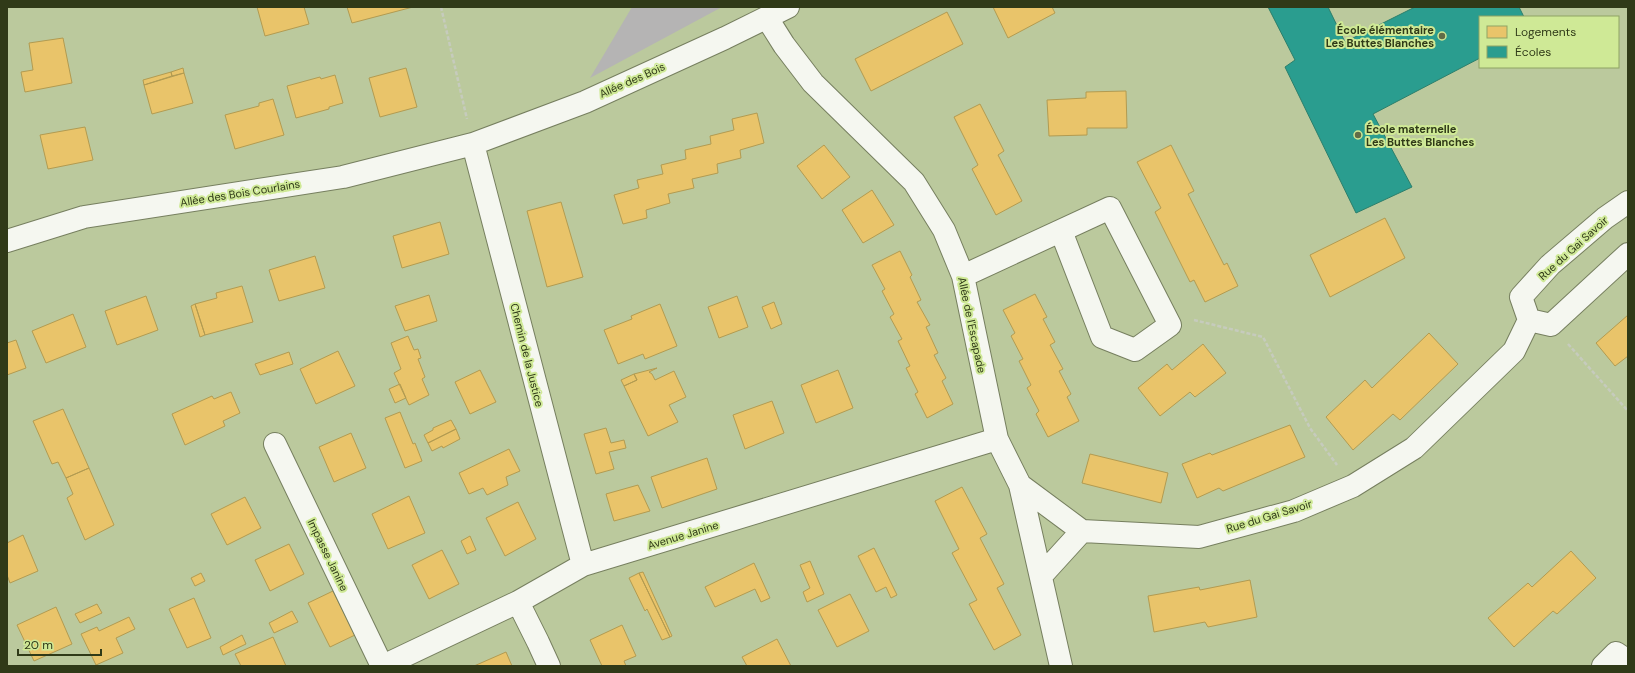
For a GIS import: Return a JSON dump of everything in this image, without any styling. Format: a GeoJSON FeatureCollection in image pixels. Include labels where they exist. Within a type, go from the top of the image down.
{"type":"FeatureCollection","features":[{"type":"Feature","properties":{"kind":"street","name":"Allée des Bois"},"geometry":{"type":"LineString","coordinates":[[473,144],[585,102],[788,7]]}},
{"type":"Feature","properties":{"kind":"street","name":"Allée de l'Escapade"},"geometry":{"type":"LineString","coordinates":[[767,18],[784,45],[813,83],[914,182],[944,230],[962,276],[997,439],[1020,485],[1061,666]]}},
{"type":"Feature","properties":{"kind":"street","name":"Allée des Bois Courlains"},"geometry":{"type":"LineString","coordinates":[[7,241],[84,217],[343,177],[473,144]]}},
{"type":"Feature","properties":{"kind":"street","name":"Chemin de la Justice"},"geometry":{"type":"LineString","coordinates":[[473,144],[583,565]]}},
{"type":"Feature","properties":{"kind":"street","name":"Rue du Gai Savoir"},"geometry":{"type":"LineString","coordinates":[[1082,531],[1199,537],[1294,511],[1353,486],[1414,448],[1514,351],[1529,320],[1521,297],[1550,265],[1605,218],[1628,202]]}},
{"type":"Feature","properties":{"kind":"street"},"geometry":{"type":"LineString","coordinates":[[962,276],[1110,208],[1170,325],[1135,350],[1102,337],[1061,231]]}},
{"type":"Feature","properties":{"kind":"street"},"geometry":{"type":"LineString","coordinates":[[1529,320],[1551,325],[1628,254]]}},
{"type":"Feature","properties":{"kind":"street","name":"Avenue Janine"},"geometry":{"type":"LineString","coordinates":[[382,666],[518,602],[583,565],[997,439]]}},
{"type":"Feature","properties":{"kind":"street","name":"Impasse Janine"},"geometry":{"type":"LineString","coordinates":[[275,444],[382,666]]}},
{"type":"Feature","properties":{"kind":"street"},"geometry":{"type":"LineString","coordinates":[[1020,485],[1082,531],[1041,576]]}},
{"type":"Feature","properties":{"kind":"street"},"geometry":{"type":"LineString","coordinates":[[518,602],[548,666]]}},
{"type":"Feature","properties":{"kind":"street"},"geometry":{"type":"LineString","coordinates":[[1603,666],[1616,653],[1628,660]]}},
{"type":"Feature","properties":{"kind":"path"},"geometry":{"type":"LineString","coordinates":[[441,7],[473,144]]}},
{"type":"Feature","properties":{"kind":"path"},"geometry":{"type":"LineString","coordinates":[[1170,325],[1184,318],[1263,337],[1310,428],[1353,486]]}},
{"type":"Feature","properties":{"kind":"path"},"geometry":{"type":"LineString","coordinates":[[1551,325],[1628,411]]}},
{"type":"Feature","properties":{"kind":"shaded area"},"geometry":{"type":"Polygon","coordinates":[[[632,7],[722,7],[590,78],[632,7]]]}},
{"type":"Feature","properties":{"kind":"building: Logements"},"geometry":{"type":"Polygon","coordinates":[[[257,7],[304,7],[309,24],[265,36],[257,7]]]}},
{"type":"Feature","properties":{"kind":"building: Logements"},"geometry":{"type":"Polygon","coordinates":[[[347,7],[413,7],[352,23],[347,7]]]}},
{"type":"Feature","properties":{"kind":"building: Logements"},"geometry":{"type":"Polygon","coordinates":[[[993,7],[1052,7],[1055,13],[1008,38],[993,7]]]}},
{"type":"Feature","properties":{"kind":"building: Logements"},"geometry":{"type":"Polygon","coordinates":[[[947,12],[963,44],[871,91],[855,59],[947,12]]]}},
{"type":"Feature","properties":{"kind":"building: Logements"},"geometry":{"type":"Polygon","coordinates":[[[63,38],[72,83],[25,92],[21,72],[33,70],[29,43],[63,38]]]}},
{"type":"Feature","properties":{"kind":"building: Logements"},"geometry":{"type":"Polygon","coordinates":[[[183,68],[184,73],[172,76],[171,72],[183,68]]]}},
{"type":"Feature","properties":{"kind":"building: Logements"},"geometry":{"type":"Polygon","coordinates":[[[406,68],[417,107],[380,117],[369,78],[406,68]]]}},
{"type":"Feature","properties":{"kind":"building: Logements"},"geometry":{"type":"Polygon","coordinates":[[[171,72],[172,76],[144,85],[143,80],[171,72]]]}},
{"type":"Feature","properties":{"kind":"building: Logements"},"geometry":{"type":"Polygon","coordinates":[[[184,73],[193,103],[152,114],[144,85],[184,73]]]}},
{"type":"Feature","properties":{"kind":"building: Logements"},"geometry":{"type":"Polygon","coordinates":[[[335,75],[343,103],[329,107],[329,109],[296,118],[287,86],[320,77],[321,79],[335,75]]]}},
{"type":"Feature","properties":{"kind":"building: Logements"},"geometry":{"type":"Polygon","coordinates":[[[1126,91],[1127,128],[1087,128],[1087,135],[1049,136],[1047,100],[1086,98],[1086,92],[1126,91]]]}},
{"type":"Feature","properties":{"kind":"building: Logements"},"geometry":{"type":"Polygon","coordinates":[[[273,99],[284,135],[235,149],[225,115],[259,106],[259,103],[273,99]]]}},
{"type":"Feature","properties":{"kind":"building: Logements"},"geometry":{"type":"Polygon","coordinates":[[[980,104],[1004,151],[998,155],[1022,201],[996,215],[972,169],[978,165],[954,117],[980,104]]]}},
{"type":"Feature","properties":{"kind":"building: Logements"},"geometry":{"type":"Polygon","coordinates":[[[757,113],[764,143],[740,150],[741,158],[717,164],[718,173],[692,179],[694,188],[668,194],[670,203],[646,210],[647,218],[623,224],[614,195],[639,188],[637,180],[663,174],[661,165],[686,159],[685,150],[711,144],[710,136],[734,130],[732,119],[757,113]]]}},
{"type":"Feature","properties":{"kind":"building: Logements"},"geometry":{"type":"Polygon","coordinates":[[[85,127],[93,160],[48,169],[40,135],[85,127]]]}},
{"type":"Feature","properties":{"kind":"building: Logements"},"geometry":{"type":"Polygon","coordinates":[[[824,145],[850,177],[822,199],[797,166],[824,145]]]}},
{"type":"Feature","properties":{"kind":"building: Logements"},"geometry":{"type":"Polygon","coordinates":[[[1171,145],[1194,191],[1188,194],[1224,265],[1227,263],[1238,286],[1205,302],[1194,280],[1190,282],[1155,212],[1161,208],[1137,162],[1171,145]]]}},
{"type":"Feature","properties":{"kind":"building: Logements"},"geometry":{"type":"Polygon","coordinates":[[[872,190],[894,225],[863,243],[842,210],[872,190]]]}},
{"type":"Feature","properties":{"kind":"building: Logements"},"geometry":{"type":"Polygon","coordinates":[[[561,202],[583,277],[547,287],[527,211],[561,202]]]}},
{"type":"Feature","properties":{"kind":"building: Logements"},"geometry":{"type":"Polygon","coordinates":[[[1385,218],[1405,258],[1330,297],[1310,255],[1385,218]]]}},
{"type":"Feature","properties":{"kind":"building: Logements"},"geometry":{"type":"Polygon","coordinates":[[[440,222],[449,254],[402,268],[393,236],[440,222]]]}},
{"type":"Feature","properties":{"kind":"building: Logements"},"geometry":{"type":"Polygon","coordinates":[[[900,251],[912,275],[910,277],[921,300],[917,302],[930,325],[926,327],[938,353],[934,355],[946,378],[942,381],[953,404],[927,418],[915,394],[918,392],[906,368],[910,366],[898,341],[902,339],[890,317],[894,314],[882,291],[885,289],[872,265],[900,251]]]}},
{"type":"Feature","properties":{"kind":"building: Logements"},"geometry":{"type":"Polygon","coordinates":[[[315,256],[325,288],[279,301],[269,270],[315,256]]]}},
{"type":"Feature","properties":{"kind":"building: Logements"},"geometry":{"type":"Polygon","coordinates":[[[242,286],[253,322],[205,335],[195,304],[217,298],[216,293],[242,286]]]}},
{"type":"Feature","properties":{"kind":"building: Logements"},"geometry":{"type":"Polygon","coordinates":[[[1035,294],[1047,317],[1043,319],[1055,342],[1050,345],[1063,369],[1059,371],[1071,394],[1067,397],[1079,421],[1048,437],[1036,414],[1039,411],[1027,388],[1031,385],[1019,361],[1023,359],[1011,336],[1015,333],[1003,310],[1035,294]]]}},
{"type":"Feature","properties":{"kind":"building: Logements"},"geometry":{"type":"Polygon","coordinates":[[[429,295],[437,321],[405,331],[395,306],[429,295]]]}},
{"type":"Feature","properties":{"kind":"building: Logements"},"geometry":{"type":"Polygon","coordinates":[[[146,296],[158,330],[117,345],[105,311],[146,296]]]}},
{"type":"Feature","properties":{"kind":"building: Logements"},"geometry":{"type":"Polygon","coordinates":[[[737,296],[748,327],[719,338],[708,307],[737,296]]]}},
{"type":"Feature","properties":{"kind":"building: Logements"},"geometry":{"type":"Polygon","coordinates":[[[774,302],[782,324],[771,329],[762,307],[774,302]]]}},
{"type":"Feature","properties":{"kind":"building: Logements"},"geometry":{"type":"Polygon","coordinates":[[[195,304],[205,335],[200,337],[191,306],[195,304]]]}},
{"type":"Feature","properties":{"kind":"building: Logements"},"geometry":{"type":"Polygon","coordinates":[[[660,304],[677,346],[645,359],[643,354],[618,364],[604,330],[632,319],[631,316],[660,304]]]}},
{"type":"Feature","properties":{"kind":"building: Logements"},"geometry":{"type":"Polygon","coordinates":[[[73,314],[86,347],[46,363],[32,331],[73,314]]]}},
{"type":"Feature","properties":{"kind":"building: Logements"},"geometry":{"type":"Polygon","coordinates":[[[1628,315],[1628,356],[1615,366],[1596,343],[1628,315]]]}},
{"type":"Feature","properties":{"kind":"building: Logements"},"geometry":{"type":"Polygon","coordinates":[[[1429,333],[1458,364],[1400,420],[1393,414],[1353,450],[1326,417],[1365,380],[1372,388],[1429,333]]]}},
{"type":"Feature","properties":{"kind":"building: Logements"},"geometry":{"type":"Polygon","coordinates":[[[408,336],[414,350],[418,349],[421,358],[418,359],[425,377],[422,379],[429,395],[409,405],[394,373],[401,369],[391,343],[408,336]]]}},
{"type":"Feature","properties":{"kind":"building: Logements"},"geometry":{"type":"Polygon","coordinates":[[[16,340],[26,368],[7,375],[7,343],[16,340]]]}},
{"type":"Feature","properties":{"kind":"building: Logements"},"geometry":{"type":"Polygon","coordinates":[[[1203,344],[1226,373],[1195,397],[1190,392],[1160,416],[1138,388],[1167,364],[1172,370],[1203,344]]]}},
{"type":"Feature","properties":{"kind":"building: Logements"},"geometry":{"type":"Polygon","coordinates":[[[338,351],[355,386],[316,404],[300,369],[338,351]]]}},
{"type":"Feature","properties":{"kind":"building: Logements"},"geometry":{"type":"Polygon","coordinates":[[[289,352],[293,364],[260,375],[255,364],[289,352]]]}},
{"type":"Feature","properties":{"kind":"building: Logements"},"geometry":{"type":"Polygon","coordinates":[[[657,368],[649,372],[655,380],[674,371],[686,397],[669,405],[678,422],[648,436],[624,386],[637,380],[634,374],[657,368]]]}},
{"type":"Feature","properties":{"kind":"building: Logements"},"geometry":{"type":"Polygon","coordinates":[[[480,370],[496,402],[470,414],[455,382],[480,370]]]}},
{"type":"Feature","properties":{"kind":"building: Logements"},"geometry":{"type":"Polygon","coordinates":[[[838,370],[853,408],[816,423],[801,385],[838,370]]]}},
{"type":"Feature","properties":{"kind":"building: Logements"},"geometry":{"type":"Polygon","coordinates":[[[634,374],[637,380],[624,386],[621,380],[634,374]]]}},
{"type":"Feature","properties":{"kind":"building: Logements"},"geometry":{"type":"Polygon","coordinates":[[[400,384],[406,398],[395,403],[389,389],[400,384]]]}},
{"type":"Feature","properties":{"kind":"building: Logements"},"geometry":{"type":"Polygon","coordinates":[[[231,392],[240,413],[223,421],[225,426],[185,445],[172,414],[212,396],[214,399],[231,392]]]}},
{"type":"Feature","properties":{"kind":"building: Logements"},"geometry":{"type":"Polygon","coordinates":[[[772,401],[784,433],[745,449],[733,415],[772,401]]]}},
{"type":"Feature","properties":{"kind":"building: Logements"},"geometry":{"type":"Polygon","coordinates":[[[63,409],[89,468],[66,478],[58,462],[52,464],[33,421],[63,409]]]}},
{"type":"Feature","properties":{"kind":"building: Logements"},"geometry":{"type":"Polygon","coordinates":[[[400,412],[413,444],[415,443],[422,461],[405,468],[385,418],[400,412]]]}},
{"type":"Feature","properties":{"kind":"building: Logements"},"geometry":{"type":"Polygon","coordinates":[[[451,420],[456,429],[428,443],[424,435],[433,430],[433,428],[451,420]]]}},
{"type":"Feature","properties":{"kind":"building: Logements"},"geometry":{"type":"Polygon","coordinates":[[[1290,425],[1305,457],[1223,491],[1219,488],[1197,498],[1182,464],[1210,453],[1212,455],[1290,425]]]}},
{"type":"Feature","properties":{"kind":"building: Logements"},"geometry":{"type":"Polygon","coordinates":[[[606,428],[611,443],[624,440],[626,448],[609,452],[614,469],[596,474],[584,434],[606,428]]]}},
{"type":"Feature","properties":{"kind":"building: Logements"},"geometry":{"type":"Polygon","coordinates":[[[456,429],[460,439],[443,448],[442,446],[432,451],[428,443],[456,429]]]}},
{"type":"Feature","properties":{"kind":"building: Logements"},"geometry":{"type":"Polygon","coordinates":[[[351,433],[366,468],[334,482],[319,447],[351,433]]]}},
{"type":"Feature","properties":{"kind":"building: Logements"},"geometry":{"type":"Polygon","coordinates":[[[509,449],[520,471],[506,477],[508,485],[487,495],[483,488],[469,494],[459,473],[509,449]]]}},
{"type":"Feature","properties":{"kind":"building: Logements"},"geometry":{"type":"Polygon","coordinates":[[[1090,454],[1168,473],[1161,503],[1082,483],[1090,454]]]}},
{"type":"Feature","properties":{"kind":"building: Logements"},"geometry":{"type":"Polygon","coordinates":[[[707,458],[717,489],[662,508],[651,477],[707,458]]]}},
{"type":"Feature","properties":{"kind":"building: Logements"},"geometry":{"type":"Polygon","coordinates":[[[89,468],[114,525],[85,540],[67,498],[73,494],[66,478],[89,468]]]}},
{"type":"Feature","properties":{"kind":"building: Logements"},"geometry":{"type":"Polygon","coordinates":[[[638,485],[650,511],[614,521],[606,494],[638,485]]]}},
{"type":"Feature","properties":{"kind":"building: Logements"},"geometry":{"type":"Polygon","coordinates":[[[962,487],[987,534],[980,538],[1004,584],[997,588],[1021,635],[994,650],[969,604],[977,600],[952,553],[959,549],[935,501],[962,487]]]}},
{"type":"Feature","properties":{"kind":"building: Logements"},"geometry":{"type":"Polygon","coordinates":[[[409,496],[425,533],[388,549],[372,514],[409,496]]]}},
{"type":"Feature","properties":{"kind":"building: Logements"},"geometry":{"type":"Polygon","coordinates":[[[245,497],[261,528],[227,545],[211,514],[245,497]]]}},
{"type":"Feature","properties":{"kind":"building: Logements"},"geometry":{"type":"Polygon","coordinates":[[[518,502],[536,539],[505,556],[486,518],[518,502]]]}},
{"type":"Feature","properties":{"kind":"building: Logements"},"geometry":{"type":"Polygon","coordinates":[[[23,535],[38,571],[10,583],[7,575],[7,543],[23,535]]]}},
{"type":"Feature","properties":{"kind":"building: Logements"},"geometry":{"type":"Polygon","coordinates":[[[470,536],[476,550],[467,554],[461,541],[470,536]]]}},
{"type":"Feature","properties":{"kind":"building: Logements"},"geometry":{"type":"Polygon","coordinates":[[[289,544],[304,574],[270,591],[255,560],[289,544]]]}},
{"type":"Feature","properties":{"kind":"building: Logements"},"geometry":{"type":"Polygon","coordinates":[[[874,548],[897,595],[891,598],[886,587],[876,592],[858,556],[874,548]]]}},
{"type":"Feature","properties":{"kind":"building: Logements"},"geometry":{"type":"Polygon","coordinates":[[[442,550],[459,584],[429,599],[412,565],[442,550]]]}},
{"type":"Feature","properties":{"kind":"building: Logements"},"geometry":{"type":"Polygon","coordinates":[[[1571,551],[1596,578],[1557,614],[1553,611],[1514,647],[1488,618],[1528,583],[1532,587],[1571,551]]]}},
{"type":"Feature","properties":{"kind":"building: Logements"},"geometry":{"type":"Polygon","coordinates":[[[810,561],[824,594],[807,602],[803,592],[810,588],[800,565],[810,561]]]}},
{"type":"Feature","properties":{"kind":"building: Logements"},"geometry":{"type":"Polygon","coordinates":[[[754,563],[770,598],[761,602],[755,589],[715,607],[705,587],[754,563]]]}},
{"type":"Feature","properties":{"kind":"building: Logements"},"geometry":{"type":"Polygon","coordinates":[[[643,572],[672,636],[670,637],[639,573],[643,572]]]}},
{"type":"Feature","properties":{"kind":"building: Logements"},"geometry":{"type":"Polygon","coordinates":[[[201,573],[205,581],[195,586],[191,578],[201,573]]]}},
{"type":"Feature","properties":{"kind":"building: Logements"},"geometry":{"type":"Polygon","coordinates":[[[639,573],[670,637],[662,640],[647,609],[645,611],[629,578],[639,573]]]}},
{"type":"Feature","properties":{"kind":"building: Logements"},"geometry":{"type":"Polygon","coordinates":[[[1250,580],[1257,617],[1208,627],[1205,622],[1154,632],[1148,596],[1199,587],[1200,590],[1250,580]]]}},
{"type":"Feature","properties":{"kind":"building: Logements"},"geometry":{"type":"Polygon","coordinates":[[[333,591],[355,635],[330,647],[308,603],[333,591]]]}},
{"type":"Feature","properties":{"kind":"building: Logements"},"geometry":{"type":"Polygon","coordinates":[[[850,594],[869,631],[837,647],[818,610],[850,594]]]}},
{"type":"Feature","properties":{"kind":"building: Logements"},"geometry":{"type":"Polygon","coordinates":[[[194,598],[211,638],[187,648],[169,609],[194,598]]]}},
{"type":"Feature","properties":{"kind":"building: Logements"},"geometry":{"type":"Polygon","coordinates":[[[97,604],[102,613],[80,623],[75,614],[97,604]]]}},
{"type":"Feature","properties":{"kind":"building: Logements"},"geometry":{"type":"Polygon","coordinates":[[[56,607],[72,644],[34,661],[17,625],[56,607]]]}},
{"type":"Feature","properties":{"kind":"building: Logements"},"geometry":{"type":"Polygon","coordinates":[[[292,611],[298,622],[274,633],[269,623],[292,611]]]}},
{"type":"Feature","properties":{"kind":"building: Logements"},"geometry":{"type":"Polygon","coordinates":[[[129,617],[135,629],[116,638],[123,653],[96,665],[81,634],[97,627],[99,631],[129,617]]]}},
{"type":"Feature","properties":{"kind":"building: Logements"},"geometry":{"type":"Polygon","coordinates":[[[622,625],[636,656],[624,661],[626,666],[602,666],[590,640],[622,625]]]}},
{"type":"Feature","properties":{"kind":"building: Logements"},"geometry":{"type":"Polygon","coordinates":[[[242,635],[246,644],[223,655],[220,647],[242,635]]]}},
{"type":"Feature","properties":{"kind":"building: Logements"},"geometry":{"type":"Polygon","coordinates":[[[273,637],[286,666],[241,666],[235,654],[273,637]]]}},
{"type":"Feature","properties":{"kind":"building: Logements"},"geometry":{"type":"Polygon","coordinates":[[[777,639],[791,666],[747,666],[742,657],[777,639]]]}},
{"type":"Feature","properties":{"kind":"building: Logements"},"geometry":{"type":"Polygon","coordinates":[[[506,652],[512,666],[474,666],[506,652]]]}},
{"type":"Feature","properties":{"kind":"building: Écoles"},"geometry":{"type":"Polygon","coordinates":[[[1268,7],[1328,7],[1345,42],[1415,7],[1519,7],[1524,16],[1479,16],[1479,59],[1373,114],[1412,187],[1356,213],[1285,67],[1295,60],[1268,7]]]}},
{"type":"Feature","properties":{"kind":"place","name":"École élémentaire Les Buttes Blanches"},"geometry":{"type":"Point","coordinates":[1442,36]}},
{"type":"Feature","properties":{"kind":"place","name":"École maternelle Les Buttes Blanches"},"geometry":{"type":"Point","coordinates":[1358,135]}}]}
